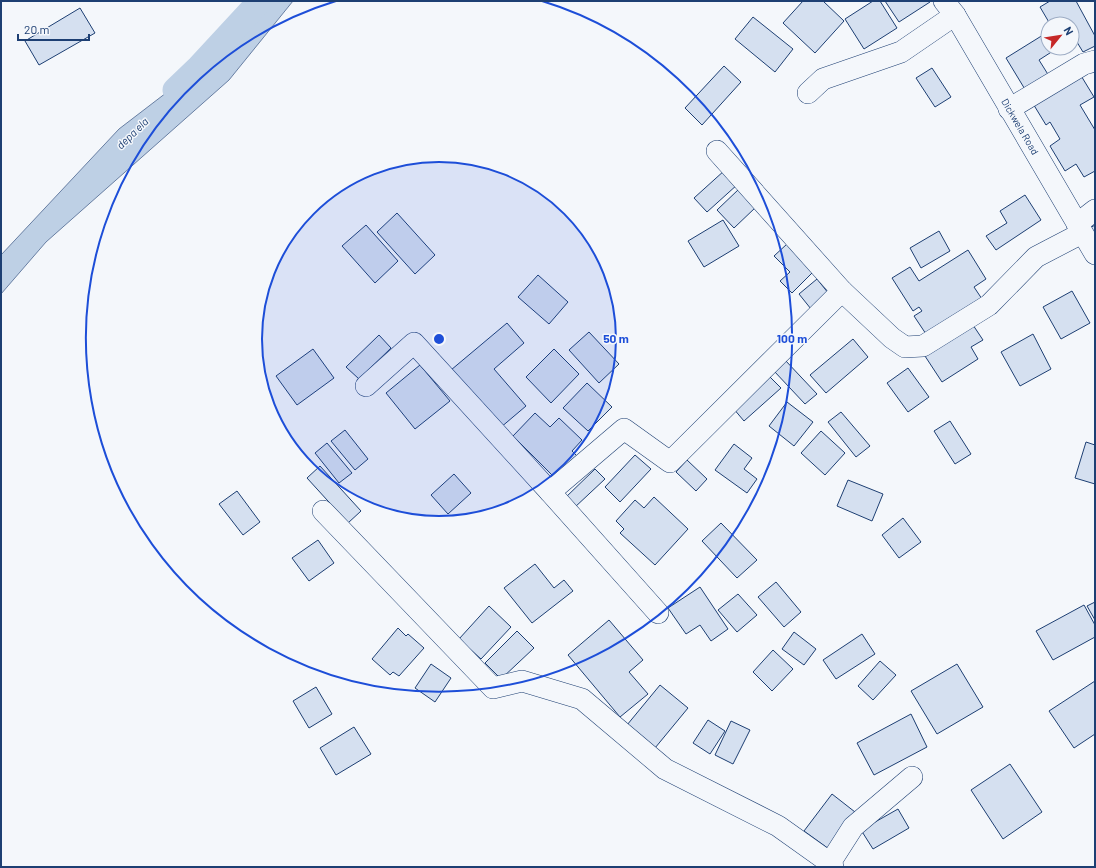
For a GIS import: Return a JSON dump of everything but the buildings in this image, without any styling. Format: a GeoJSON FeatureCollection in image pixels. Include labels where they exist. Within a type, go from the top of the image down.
{"type":"FeatureCollection","features":[{"type":"Feature","properties":{"kind":"street"},"geometry":{"type":"LineString","coordinates":[[808,93],[824,79],[901,52],[949,8]]}},
{"type":"Feature","properties":{"kind":"street","name":"Dickwela Road"},"geometry":{"type":"LineString","coordinates":[[949,8],[1095,254]]}},
{"type":"Feature","properties":{"kind":"street"},"geometry":{"type":"LineString","coordinates":[[1009,109],[1084,64],[1095,61]]}},
{"type":"Feature","properties":{"kind":"street"},"geometry":{"type":"LineString","coordinates":[[717,151],[842,291],[892,338],[905,347],[923,346],[989,304],[1036,257],[1080,229],[1095,210]]}},
{"type":"Feature","properties":{"kind":"street"},"geometry":{"type":"LineString","coordinates":[[550,492],[624,429],[670,462],[842,291]]}},
{"type":"Feature","properties":{"kind":"street"},"geometry":{"type":"LineString","coordinates":[[366,386],[414,343],[658,613]]}},
{"type":"Feature","properties":{"kind":"street"},"geometry":{"type":"LineString","coordinates":[[322,511],[493,688],[522,681],[582,699],[665,769],[778,826],[832,865],[853,827],[912,777]]}},
{"type":"Feature","properties":{"kind":"water"},"geometry":{"type":"Polygon","coordinates":[[[265,1],[293,1],[229,80],[46,242],[1,294],[1,255],[119,129],[239,37],[265,1]]]}},
{"type":"Feature","properties":{"kind":"waterway","name":"depa ela"},"geometry":{"type":"LineString","coordinates":[[175,90],[199,67],[260,1]]}}]}
